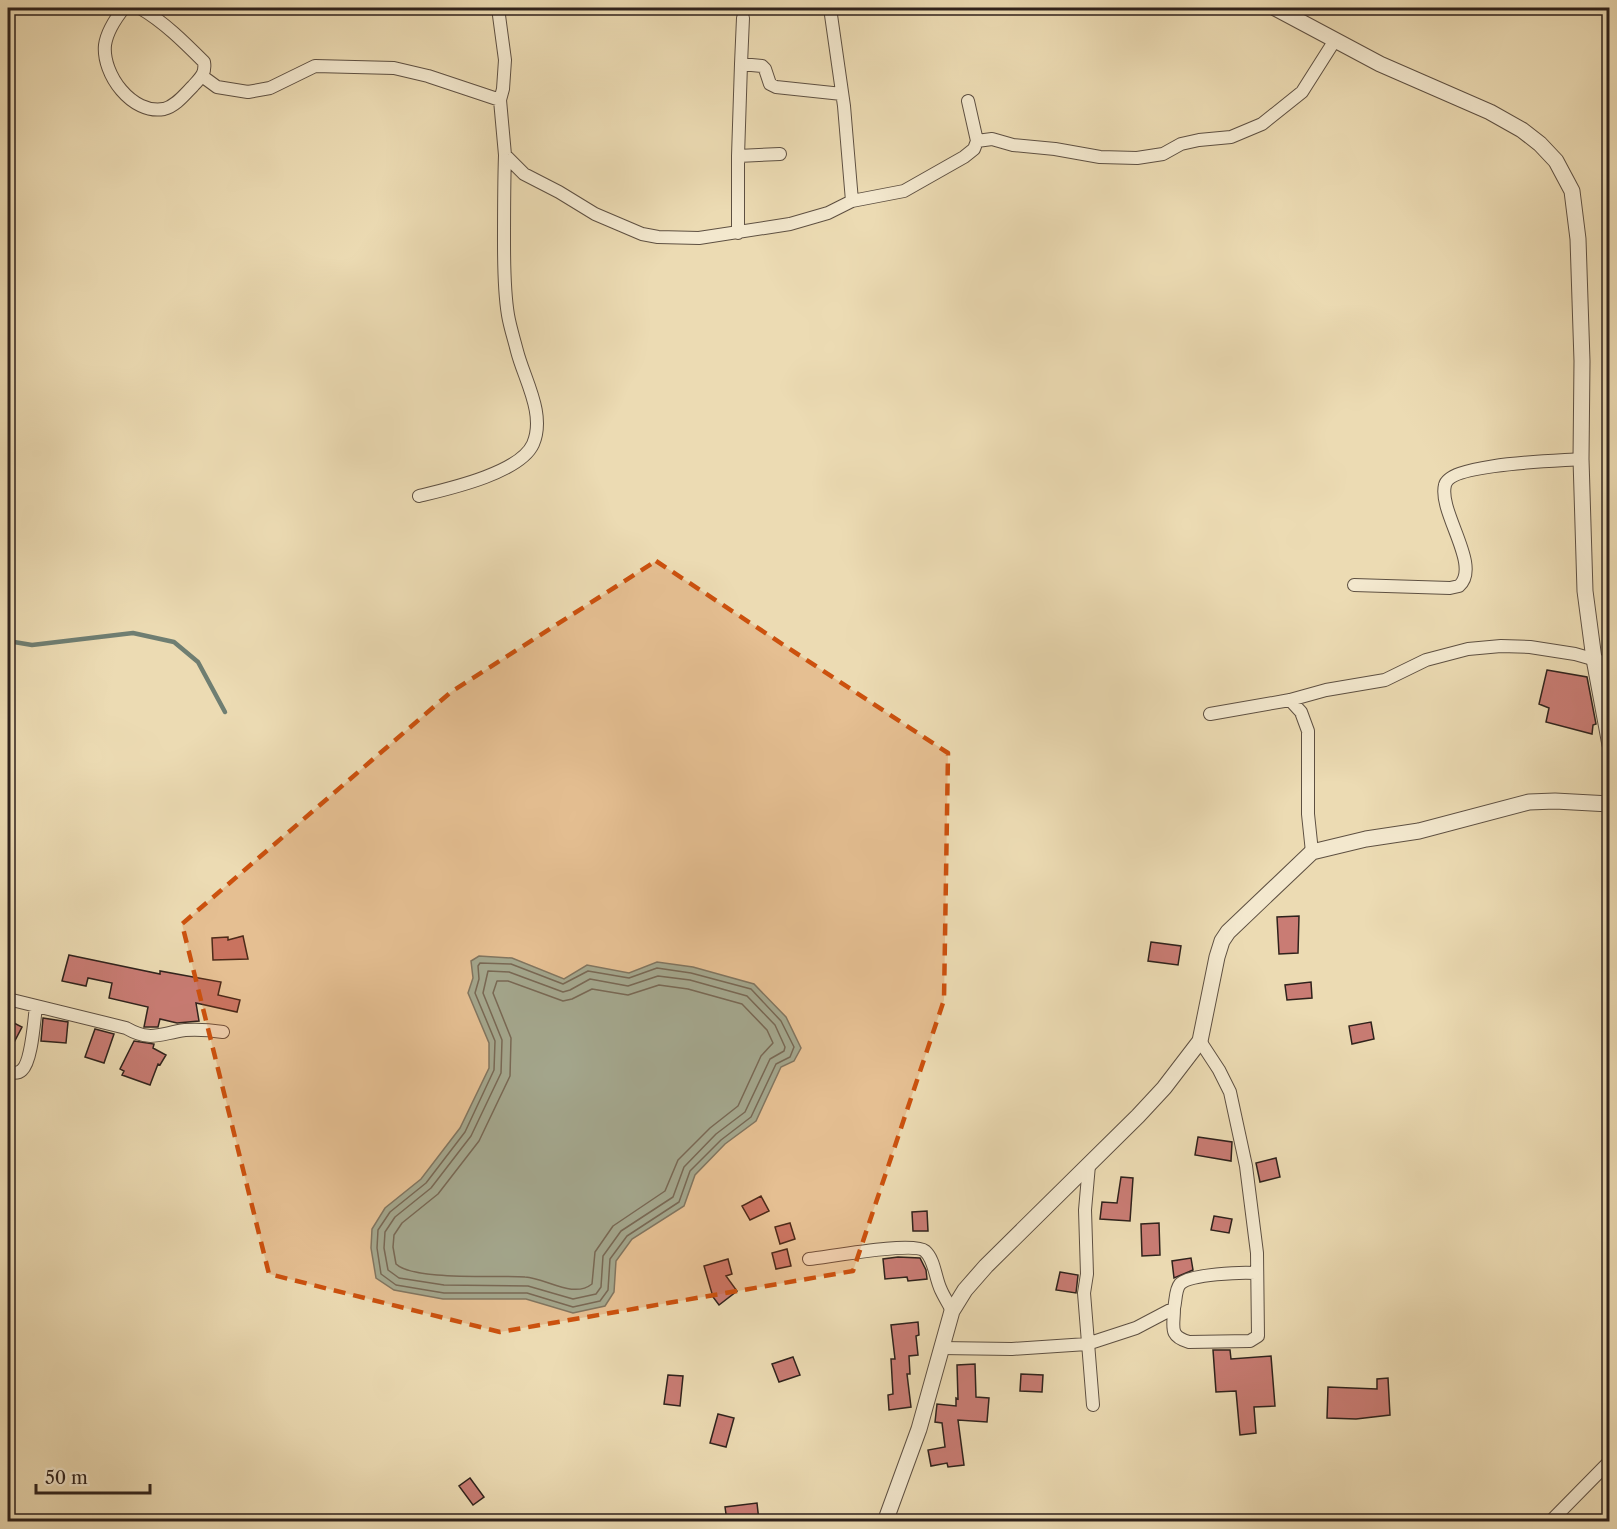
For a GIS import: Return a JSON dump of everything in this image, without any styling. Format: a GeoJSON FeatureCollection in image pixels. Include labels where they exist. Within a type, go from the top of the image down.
{"type":"FeatureCollection","features":[{"type":"Feature","properties":{"kind":"street"},"geometry":{"type":"LineString","coordinates":[[124,8],[109,31],[105,44],[111,75],[120,89],[131,99],[147,108],[163,109],[176,103],[202,76],[205,69],[204,62],[159,20],[140,8]]}},
{"type":"Feature","properties":{"kind":"street"},"geometry":{"type":"LineString","coordinates":[[419,496],[497,472],[522,458],[533,444],[536,432],[534,407],[508,314],[504,260],[505,154],[500,100],[505,60],[498,8]]}},
{"type":"Feature","properties":{"kind":"street"},"geometry":{"type":"LineString","coordinates":[[830,8],[842,94],[852,201]]}},
{"type":"Feature","properties":{"kind":"street"},"geometry":{"type":"LineString","coordinates":[[1275,8],[1380,64],[1490,112],[1514,126],[1540,144],[1556,161],[1572,191],[1578,239],[1582,361],[1581,459],[1585,591],[1594,659],[1610,746]]}},
{"type":"Feature","properties":{"kind":"street"},"geometry":{"type":"LineString","coordinates":[[738,233],[743,18]]}},
{"type":"Feature","properties":{"kind":"street"},"geometry":{"type":"LineString","coordinates":[[977,141],[992,139],[1012,145],[1055,149],[1100,157],[1137,158],[1163,154],[1181,144],[1231,137],[1262,124],[1302,92],[1335,40]]}},
{"type":"Feature","properties":{"kind":"street"},"geometry":{"type":"LineString","coordinates":[[741,64],[762,66],[770,84],[776,87],[842,94]]}},
{"type":"Feature","properties":{"kind":"street"},"geometry":{"type":"LineString","coordinates":[[202,76],[212,85],[248,92],[270,88],[315,66],[394,68],[428,76],[500,100]]}},
{"type":"Feature","properties":{"kind":"street"},"geometry":{"type":"LineString","coordinates":[[505,154],[524,174],[608,221],[658,237],[699,238],[810,219],[852,201],[904,190],[964,157],[974,149],[977,141],[968,102]]}},
{"type":"Feature","properties":{"kind":"street"},"geometry":{"type":"LineString","coordinates":[[738,156],[780,154]]}},
{"type":"Feature","properties":{"kind":"street"},"geometry":{"type":"LineString","coordinates":[[1354,585],[1450,588],[1459,586],[1465,578],[1465,560],[1445,501],[1447,480],[1459,473],[1478,468],[1581,459]]}},
{"type":"Feature","properties":{"kind":"street"},"geometry":{"type":"LineString","coordinates":[[1210,714],[1385,680],[1426,660],[1468,649],[1530,646],[1567,652],[1610,664]]}},
{"type":"Feature","properties":{"kind":"street"},"geometry":{"type":"LineString","coordinates":[[1290,700],[1301,712],[1308,731],[1308,814],[1312,852]]}},
{"type":"Feature","properties":{"kind":"street"},"geometry":{"type":"LineString","coordinates":[[885,1521],[919,1429],[952,1311],[965,1290],[986,1266],[1164,1088],[1200,1041],[1222,941],[1228,932],[1312,852],[1366,838],[1419,831],[1529,802],[1610,804]]}},
{"type":"Feature","properties":{"kind":"street"},"geometry":{"type":"LineString","coordinates":[[8,999],[36,1007],[68,1012],[152,1037],[200,1029],[223,1032]]}},
{"type":"Feature","properties":{"kind":"street"},"geometry":{"type":"LineString","coordinates":[[8,1072],[21,1071],[25,1065],[36,1007]]}},
{"type":"Feature","properties":{"kind":"street"},"geometry":{"type":"LineString","coordinates":[[1200,1041],[1230,1092],[1248,1175],[1257,1252],[1258,1336],[1256,1339],[1239,1342],[1189,1342],[1177,1338],[1173,1329],[1174,1308],[1178,1289],[1185,1281],[1236,1272],[1256,1273]]}},
{"type":"Feature","properties":{"kind":"street"},"geometry":{"type":"LineString","coordinates":[[1089,1165],[1085,1210],[1087,1274],[1083,1293],[1093,1405]]}},
{"type":"Feature","properties":{"kind":"street"},"geometry":{"type":"LineString","coordinates":[[809,1259],[918,1247],[925,1251],[930,1259],[941,1291],[952,1311]]}},
{"type":"Feature","properties":{"kind":"street"},"geometry":{"type":"LineString","coordinates":[[941,1348],[1012,1349],[1087,1344],[1136,1328],[1174,1308]]}},
{"type":"Feature","properties":{"kind":"street"},"geometry":{"type":"LineString","coordinates":[[1550,1521],[1610,1461]]}},
{"type":"Feature","properties":{"kind":"highlighted area"},"geometry":{"type":"Polygon","coordinates":[[[656,561],[948,753],[944,1000],[853,1271],[500,1332],[269,1274],[182,924],[451,692],[656,561]]]}},
{"type":"Feature","properties":{"kind":"water"},"geometry":{"type":"Polygon","coordinates":[[[479,956],[512,958],[564,979],[587,965],[629,973],[657,962],[693,967],[754,984],[786,1017],[801,1048],[794,1061],[781,1067],[756,1121],[725,1144],[695,1175],[684,1206],[632,1239],[616,1261],[614,1292],[605,1306],[573,1313],[526,1299],[443,1299],[394,1290],[376,1278],[371,1248],[372,1229],[385,1208],[421,1179],[460,1128],[489,1068],[489,1043],[468,993],[473,978],[471,961],[479,956]]]}},
{"type":"Feature","properties":{"kind":"building"},"geometry":{"type":"Polygon","coordinates":[[[1547,670],[1587,677],[1596,724],[1593,725],[1592,734],[1546,722],[1549,708],[1539,704],[1547,670]]]}},
{"type":"Feature","properties":{"kind":"building"},"geometry":{"type":"Polygon","coordinates":[[[1299,916],[1298,953],[1279,954],[1277,917],[1299,916]]]}},
{"type":"Feature","properties":{"kind":"building"},"geometry":{"type":"Polygon","coordinates":[[[243,936],[248,959],[213,960],[212,938],[228,937],[228,940],[243,936]]]}},
{"type":"Feature","properties":{"kind":"building"},"geometry":{"type":"Polygon","coordinates":[[[1151,942],[1181,946],[1178,965],[1148,961],[1151,942]]]}},
{"type":"Feature","properties":{"kind":"building"},"geometry":{"type":"Polygon","coordinates":[[[69,955],[160,974],[160,971],[221,982],[218,995],[240,1000],[237,1012],[196,1003],[199,1021],[177,1023],[160,1019],[158,1027],[144,1027],[148,1007],[109,998],[112,983],[88,978],[86,986],[62,981],[69,955]]]}},
{"type":"Feature","properties":{"kind":"building"},"geometry":{"type":"Polygon","coordinates":[[[1311,982],[1312,998],[1287,1000],[1285,985],[1311,982]]]}},
{"type":"Feature","properties":{"kind":"building"},"geometry":{"type":"Polygon","coordinates":[[[43,1018],[68,1022],[66,1043],[41,1041],[43,1018]]]}},
{"type":"Feature","properties":{"kind":"building"},"geometry":{"type":"Polygon","coordinates":[[[8,1020],[22,1027],[8,1054],[8,1020]]]}},
{"type":"Feature","properties":{"kind":"building"},"geometry":{"type":"Polygon","coordinates":[[[1371,1022],[1374,1039],[1352,1044],[1349,1026],[1371,1022]]]}},
{"type":"Feature","properties":{"kind":"building"},"geometry":{"type":"Polygon","coordinates":[[[95,1029],[114,1034],[104,1063],[85,1057],[95,1029]]]}},
{"type":"Feature","properties":{"kind":"building"},"geometry":{"type":"Polygon","coordinates":[[[134,1041],[154,1044],[153,1048],[166,1055],[160,1065],[158,1064],[150,1085],[122,1075],[124,1071],[120,1069],[134,1041]]]}},
{"type":"Feature","properties":{"kind":"building"},"geometry":{"type":"Polygon","coordinates":[[[1198,1137],[1232,1142],[1231,1161],[1195,1155],[1198,1137]]]}},
{"type":"Feature","properties":{"kind":"building"},"geometry":{"type":"Polygon","coordinates":[[[1276,1158],[1280,1177],[1260,1182],[1256,1163],[1276,1158]]]}},
{"type":"Feature","properties":{"kind":"building"},"geometry":{"type":"Polygon","coordinates":[[[1121,1177],[1133,1178],[1130,1221],[1100,1219],[1102,1202],[1117,1203],[1121,1177]]]}},
{"type":"Feature","properties":{"kind":"building"},"geometry":{"type":"Polygon","coordinates":[[[761,1196],[769,1211],[750,1220],[742,1206],[761,1196]]]}},
{"type":"Feature","properties":{"kind":"building"},"geometry":{"type":"Polygon","coordinates":[[[927,1211],[928,1231],[913,1231],[912,1212],[927,1211]]]}},
{"type":"Feature","properties":{"kind":"building"},"geometry":{"type":"Polygon","coordinates":[[[1214,1216],[1232,1219],[1229,1233],[1211,1230],[1214,1216]]]}},
{"type":"Feature","properties":{"kind":"building"},"geometry":{"type":"Polygon","coordinates":[[[790,1223],[795,1239],[780,1244],[775,1227],[790,1223]]]}},
{"type":"Feature","properties":{"kind":"building"},"geometry":{"type":"Polygon","coordinates":[[[1159,1223],[1160,1255],[1142,1256],[1141,1224],[1159,1223]]]}},
{"type":"Feature","properties":{"kind":"building"},"geometry":{"type":"Polygon","coordinates":[[[787,1249],[791,1266],[776,1269],[772,1253],[787,1249]]]}},
{"type":"Feature","properties":{"kind":"building"},"geometry":{"type":"Polygon","coordinates":[[[920,1258],[926,1270],[927,1279],[908,1281],[907,1277],[885,1279],[883,1259],[920,1258]]]}},
{"type":"Feature","properties":{"kind":"building"},"geometry":{"type":"Polygon","coordinates":[[[1191,1258],[1193,1270],[1174,1278],[1172,1261],[1191,1258]]]}},
{"type":"Feature","properties":{"kind":"building"},"geometry":{"type":"Polygon","coordinates":[[[728,1259],[732,1274],[726,1276],[737,1291],[719,1305],[713,1297],[704,1266],[728,1259]]]}},
{"type":"Feature","properties":{"kind":"building"},"geometry":{"type":"Polygon","coordinates":[[[1060,1272],[1078,1275],[1076,1293],[1056,1290],[1060,1272]]]}},
{"type":"Feature","properties":{"kind":"building"},"geometry":{"type":"Polygon","coordinates":[[[918,1322],[919,1335],[916,1336],[918,1355],[909,1356],[910,1374],[907,1374],[911,1407],[889,1410],[888,1395],[893,1394],[891,1359],[895,1359],[891,1325],[918,1322]]]}},
{"type":"Feature","properties":{"kind":"building"},"geometry":{"type":"Polygon","coordinates":[[[1213,1350],[1230,1350],[1231,1359],[1271,1356],[1275,1406],[1254,1407],[1256,1433],[1240,1435],[1236,1391],[1216,1392],[1213,1350]]]}},
{"type":"Feature","properties":{"kind":"building"},"geometry":{"type":"Polygon","coordinates":[[[793,1357],[800,1375],[779,1382],[772,1364],[793,1357]]]}},
{"type":"Feature","properties":{"kind":"building"},"geometry":{"type":"Polygon","coordinates":[[[975,1364],[976,1397],[989,1398],[987,1422],[958,1420],[964,1465],[948,1467],[947,1463],[931,1466],[928,1450],[945,1447],[942,1423],[935,1422],[937,1404],[956,1406],[956,1398],[958,1399],[957,1365],[975,1364]]]}},
{"type":"Feature","properties":{"kind":"building"},"geometry":{"type":"Polygon","coordinates":[[[1021,1374],[1043,1375],[1042,1392],[1020,1391],[1021,1374]]]}},
{"type":"Feature","properties":{"kind":"building"},"geometry":{"type":"Polygon","coordinates":[[[668,1375],[683,1376],[680,1406],[664,1404],[668,1375]]]}},
{"type":"Feature","properties":{"kind":"building"},"geometry":{"type":"Polygon","coordinates":[[[1388,1378],[1390,1415],[1356,1419],[1327,1418],[1328,1387],[1377,1389],[1377,1379],[1388,1378]]]}},
{"type":"Feature","properties":{"kind":"building"},"geometry":{"type":"Polygon","coordinates":[[[718,1414],[734,1418],[726,1447],[710,1443],[718,1414]]]}},
{"type":"Feature","properties":{"kind":"building"},"geometry":{"type":"Polygon","coordinates":[[[470,1478],[484,1497],[473,1505],[459,1486],[470,1478]]]}},
{"type":"Feature","properties":{"kind":"building"},"geometry":{"type":"Polygon","coordinates":[[[757,1503],[759,1521],[727,1521],[725,1507],[757,1503]]]}},
{"type":"Feature","properties":{"kind":"waterway"},"geometry":{"type":"LineString","coordinates":[[8,641],[32,645],[133,633],[174,642],[198,662],[225,712]]}}]}
